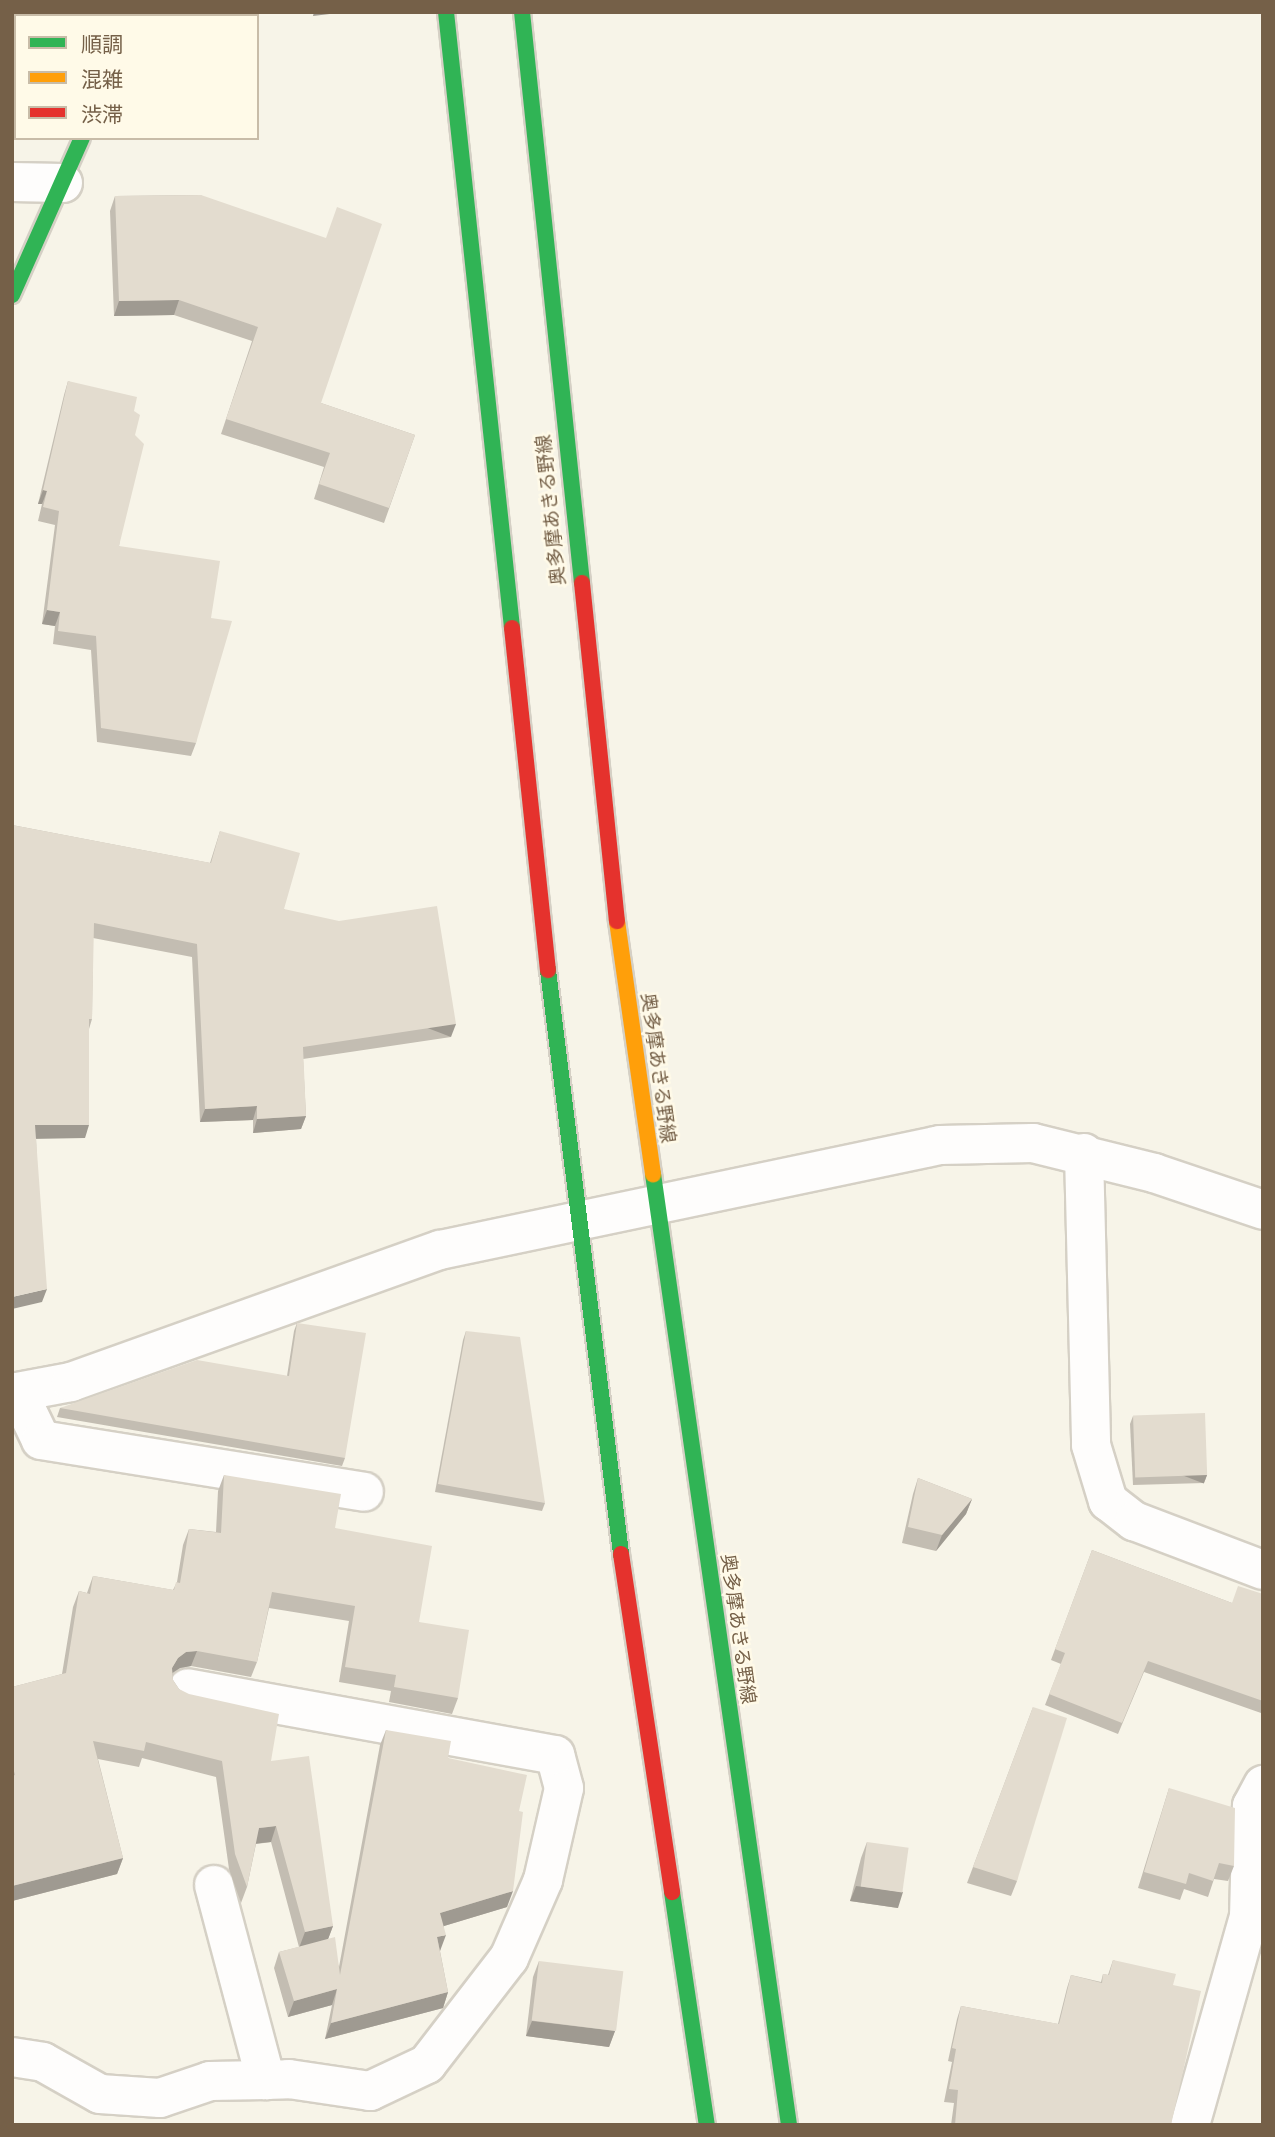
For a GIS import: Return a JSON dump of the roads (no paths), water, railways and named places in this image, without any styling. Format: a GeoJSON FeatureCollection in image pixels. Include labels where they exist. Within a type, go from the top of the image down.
{"type":"FeatureCollection","features":[{"type":"Feature","properties":{"kind":"main road"},"geometry":{"type":"LineString","coordinates":[[446,12],[552,1002],[628,1607],[706,2125]]}},
{"type":"Feature","properties":{"kind":"main road","name":"奥多摩あきる野線"},"geometry":{"type":"LineString","coordinates":[[522,12],[598,765],[656,1204],[789,2125]]}},
{"type":"Feature","properties":{"kind":"main road"},"geometry":{"type":"LineString","coordinates":[[12,295],[81,140]]}},
{"type":"Feature","properties":{"kind":"street"},"geometry":{"type":"LineString","coordinates":[[12,183],[62,183]]}},
{"type":"Feature","properties":{"kind":"street"},"geometry":{"type":"LineString","coordinates":[[364,1492],[41,1440],[15,1393],[71,1382],[440,1250],[940,1145],[1033,1143],[1084,1153],[1154,1173],[1263,1210]]}},
{"type":"Feature","properties":{"kind":"street"},"geometry":{"type":"LineString","coordinates":[[1084,1153],[1091,1445],[1108,1501],[1134,1521],[1263,1570]]}},
{"type":"Feature","properties":{"kind":"street"},"geometry":{"type":"LineString","coordinates":[[12,2057],[43,2062],[100,2094],[160,2098],[210,2081],[289,2079],[370,2091],[427,2064],[509,1958],[543,1880],[564,1788],[555,1755],[188,1688]]}},
{"type":"Feature","properties":{"kind":"street"},"geometry":{"type":"LineString","coordinates":[[1190,2125],[1248,1917],[1252,1806],[1263,1785]]}},
{"type":"Feature","properties":{"kind":"street"},"geometry":{"type":"LineString","coordinates":[[214,1885],[266,2080]]}}]}
